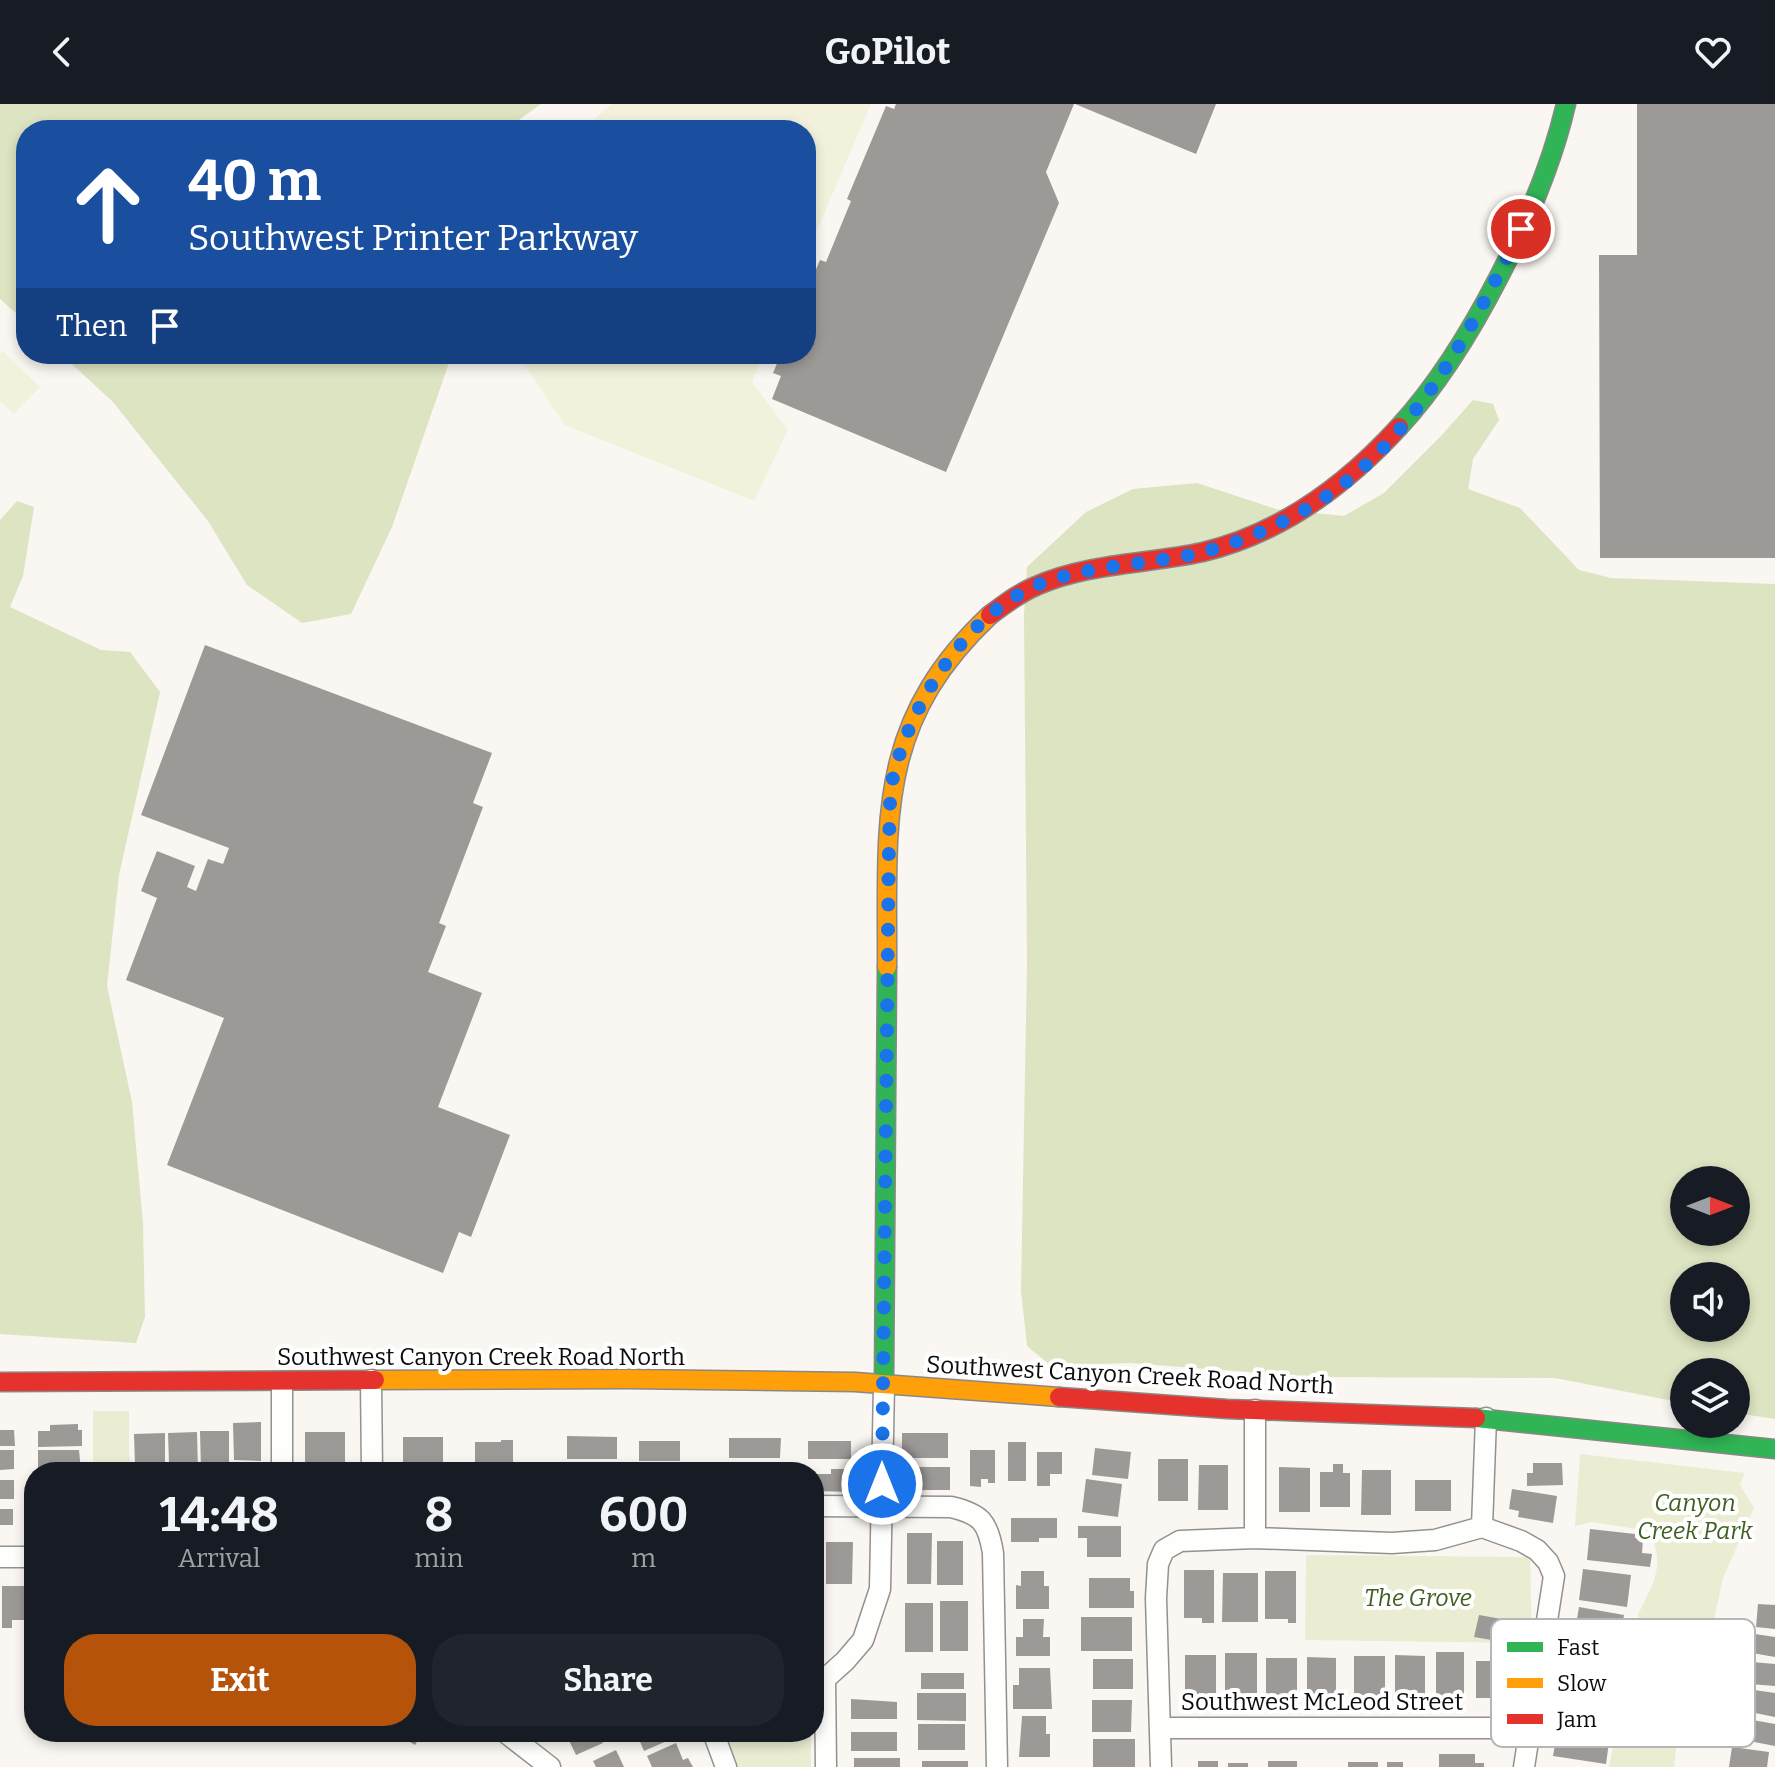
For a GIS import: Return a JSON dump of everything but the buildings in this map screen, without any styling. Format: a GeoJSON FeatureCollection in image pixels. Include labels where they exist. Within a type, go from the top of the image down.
{"type":"FeatureCollection","features":[{"type":"Feature","properties":{"kind":"main road"},"geometry":{"type":"LineString","coordinates":[[884,1384],[891,794],[902,748],[930,689],[969,636],[994,611],[1026,590],[1065,576],[1192,554],[1250,537],[1319,501],[1375,456],[1436,382],[1485,300],[1521,229],[1545,170],[1566,104]]}},
{"type":"Feature","properties":{"kind":"main road","name":"Southwest Canyon Creek Road North"},"geometry":{"type":"LineString","coordinates":[[0,1382],[756,1380],[884,1384],[1255,1410],[1486,1418],[1775,1449]]}},
{"type":"Feature","properties":{"kind":"street"},"geometry":{"type":"LineString","coordinates":[[371,1380],[372,1462]]}},
{"type":"Feature","properties":{"kind":"street"},"geometry":{"type":"LineString","coordinates":[[282,1382],[282,1462]]}},
{"type":"Feature","properties":{"kind":"street"},"geometry":{"type":"LineString","coordinates":[[824,1676],[858,1648],[877,1605],[882,1558],[884,1384]]}},
{"type":"Feature","properties":{"kind":"street"},"geometry":{"type":"LineString","coordinates":[[1255,1410],[1255,1538]]}},
{"type":"Feature","properties":{"kind":"street"},"geometry":{"type":"LineString","coordinates":[[1482,1527],[1486,1418]]}},
{"type":"Feature","properties":{"kind":"street"},"geometry":{"type":"LineString","coordinates":[[824,1506],[951,1507],[970,1512],[982,1521],[990,1536],[993,1553],[997,1767]]}},
{"type":"Feature","properties":{"kind":"street"},"geometry":{"type":"LineString","coordinates":[[1161,1767],[1156,1598],[1158,1564],[1164,1550],[1180,1541],[1255,1538],[1392,1543],[1435,1540],[1482,1527],[1521,1541],[1537,1550],[1548,1562],[1554,1576],[1547,1619]]}},
{"type":"Feature","properties":{"kind":"street"},"geometry":{"type":"LineString","coordinates":[[0,1557],[24,1557]]}},
{"type":"Feature","properties":{"kind":"street","name":"Southwest McLeod Street"},"geometry":{"type":"LineString","coordinates":[[1161,1728],[1491,1728]]}},
{"type":"Feature","properties":{"kind":"street"},"geometry":{"type":"LineString","coordinates":[[824,1738],[826,1767]]}},
{"type":"Feature","properties":{"kind":"street"},"geometry":{"type":"LineString","coordinates":[[519,1742],[550,1767]]}},
{"type":"Feature","properties":{"kind":"street"},"geometry":{"type":"LineString","coordinates":[[717,1742],[726,1767]]}},
{"type":"Feature","properties":{"kind":"street"},"geometry":{"type":"LineString","coordinates":[[1524,1767],[1528,1747]]}},
{"type":"Feature","properties":{"kind":"green space"},"geometry":{"type":"Polygon","coordinates":[[[0,104],[541,104],[519,120],[16,120],[16,313],[0,299],[0,104]]]}},
{"type":"Feature","properties":{"kind":"green space"},"geometry":{"type":"Polygon","coordinates":[[[612,104],[871,104],[816,233],[816,120],[593,120],[612,104]]]}},
{"type":"Feature","properties":{"kind":"green space"},"geometry":{"type":"Polygon","coordinates":[[[3,351],[40,387],[14,414],[0,401],[0,354],[3,351]]]}},
{"type":"Feature","properties":{"kind":"green space"},"geometry":{"type":"Polygon","coordinates":[[[72,364],[449,364],[392,527],[351,614],[302,623],[247,585],[208,521],[113,402],[72,364]]]}},
{"type":"Feature","properties":{"kind":"green space"},"geometry":{"type":"Polygon","coordinates":[[[524,364],[760,364],[752,382],[788,430],[754,501],[565,425],[524,364]]]}},
{"type":"Feature","properties":{"kind":"green space"},"geometry":{"type":"Polygon","coordinates":[[[1473,400],[1493,404],[1499,420],[1473,459],[1468,489],[1520,508],[1579,570],[1611,578],[1775,584],[1775,1419],[1750,1415],[1750,1358],[1670,1358],[1670,1400],[1555,1378],[1315,1377],[1130,1363],[1050,1365],[1027,1346],[1021,1291],[1027,963],[1024,615],[1027,567],[1086,512],[1133,489],[1197,483],[1276,509],[1344,516],[1384,493],[1473,400]]]}},
{"type":"Feature","properties":{"kind":"green space"},"geometry":{"type":"Polygon","coordinates":[[[17,501],[34,507],[23,576],[10,607],[101,650],[130,652],[160,692],[119,875],[107,986],[132,1102],[143,1224],[145,1317],[136,1343],[0,1334],[0,520],[17,501]]]}},
{"type":"Feature","properties":{"kind":"green space"},"geometry":{"type":"Polygon","coordinates":[[[93,1411],[129,1411],[130,1462],[93,1462],[93,1411]]]}},
{"type":"Feature","properties":{"kind":"green space","name":"Canyon Creek Park"},"geometry":{"type":"Polygon","coordinates":[[[1580,1454],[1745,1473],[1740,1485],[1754,1508],[1723,1578],[1714,1619],[1639,1619],[1638,1615],[1656,1574],[1657,1555],[1650,1531],[1592,1522],[1575,1526],[1580,1454]]]}},
{"type":"Feature","properties":{"kind":"green space","name":"The Grove"},"geometry":{"type":"Polygon","coordinates":[[[1306,1555],[1530,1557],[1531,1619],[1491,1619],[1491,1642],[1305,1640],[1306,1555]]]}},
{"type":"Feature","properties":{"kind":"green space"},"geometry":{"type":"Polygon","coordinates":[[[727,1742],[811,1742],[811,1767],[733,1767],[727,1742]]]}},
{"type":"Feature","properties":{"kind":"green space","name":"Canyon Creek Park"},"geometry":{"type":"Polygon","coordinates":[[[1613,1747],[1678,1747],[1674,1767],[1609,1767],[1613,1747]]]}},
{"type":"Feature","properties":{"kind":"traffic: fast"},"geometry":{"type":"LineString","coordinates":[[1399,427],[1451,359],[1500,274],[1540,186],[1566,104]]}},
{"type":"Feature","properties":{"kind":"traffic: fast"},"geometry":{"type":"LineString","coordinates":[[884,1384],[887,967]]}},
{"type":"Feature","properties":{"kind":"traffic: fast"},"geometry":{"type":"LineString","coordinates":[[1476,1418],[1775,1449]]}},
{"type":"Feature","properties":{"kind":"traffic: slow"},"geometry":{"type":"LineString","coordinates":[[887,967],[889,821],[895,778],[907,736],[925,696],[952,656],[990,615]]}},
{"type":"Feature","properties":{"kind":"traffic: slow"},"geometry":{"type":"LineString","coordinates":[[375,1380],[855,1382],[1059,1397]]}},
{"type":"Feature","properties":{"kind":"traffic: jam"},"geometry":{"type":"LineString","coordinates":[[990,615],[1024,592],[1056,578],[1097,568],[1203,552],[1259,533],[1285,520],[1334,487],[1399,427]]}},
{"type":"Feature","properties":{"kind":"traffic: jam"},"geometry":{"type":"LineString","coordinates":[[0,1382],[375,1380]]}},
{"type":"Feature","properties":{"kind":"traffic: jam"},"geometry":{"type":"LineString","coordinates":[[1059,1397],[1227,1409],[1476,1418]]}},
{"type":"Feature","properties":{"kind":"route"},"geometry":{"type":"LineString","coordinates":[[882,1484],[889,838],[893,779],[908,732],[948,661],[994,611],[1026,590],[1065,576],[1192,554],[1231,544],[1287,520],[1349,479],[1375,456],[1436,382],[1485,300],[1521,229]]}}]}
